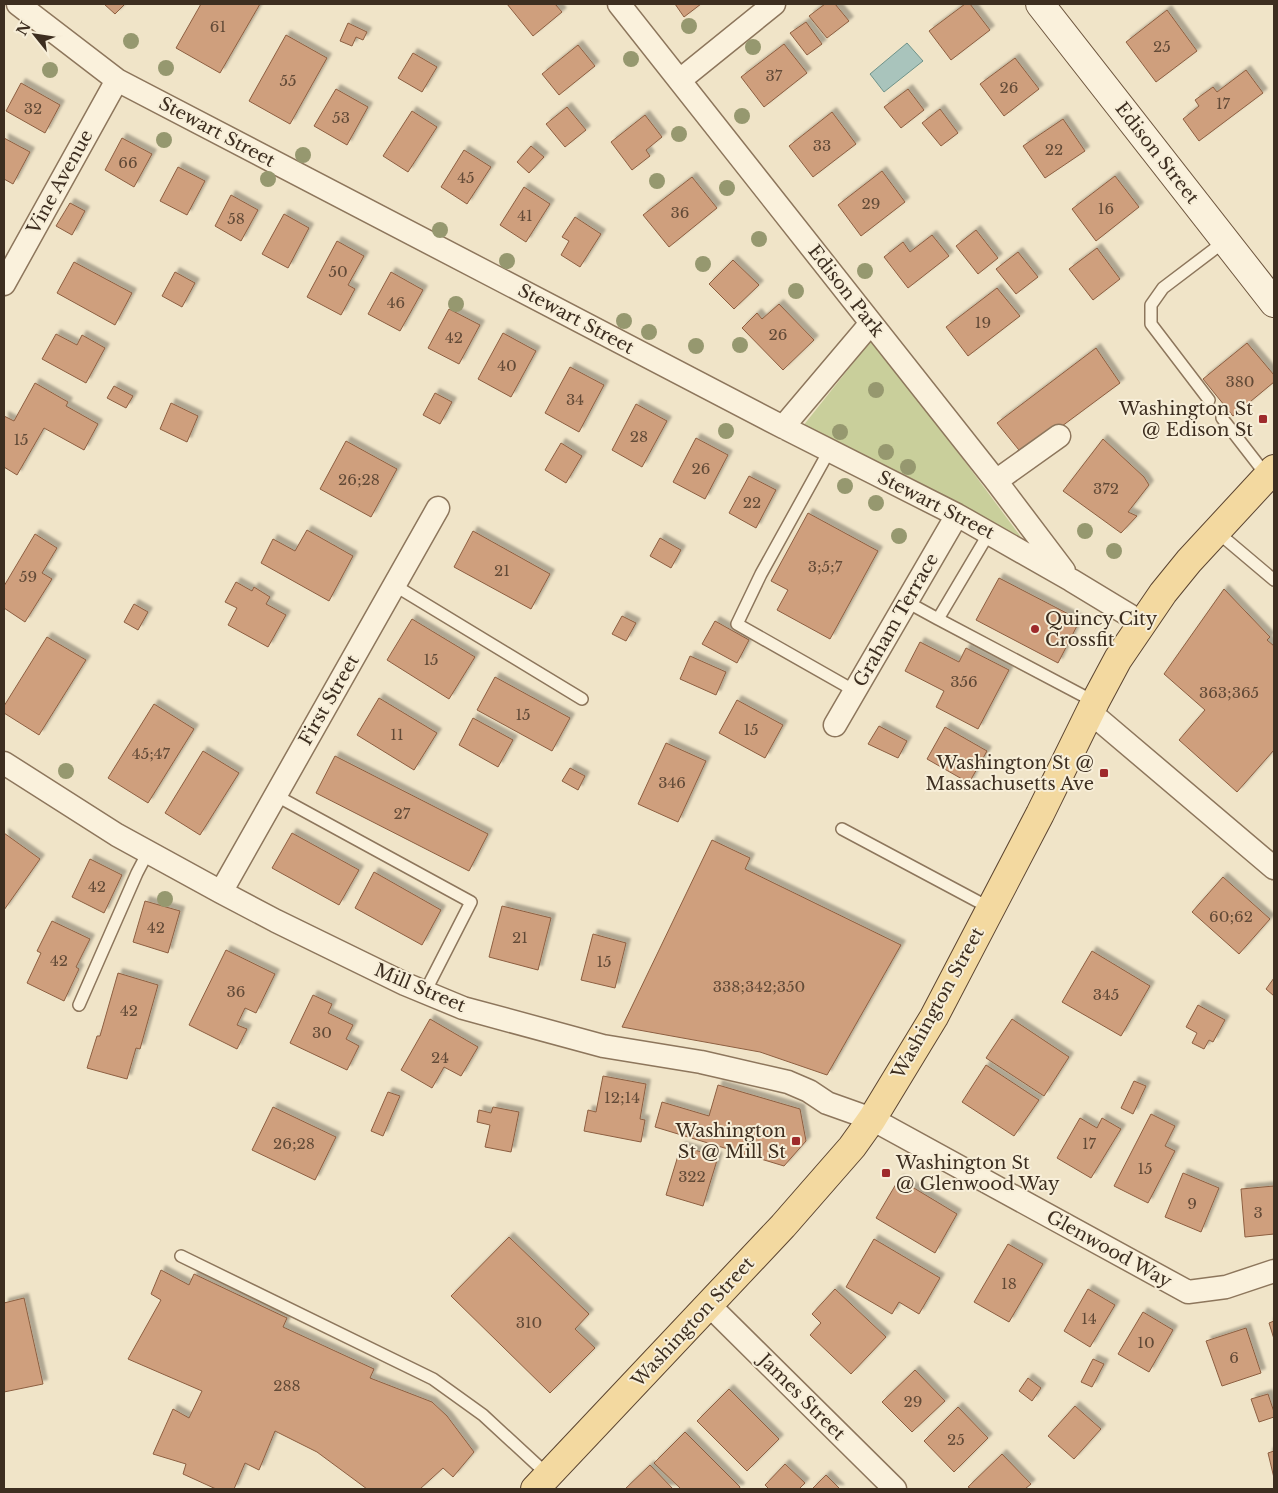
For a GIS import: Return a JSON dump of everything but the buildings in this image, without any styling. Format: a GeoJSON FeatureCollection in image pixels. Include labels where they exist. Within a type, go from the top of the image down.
{"type":"FeatureCollection","features":[{"type":"Feature","properties":{"kind":"main road","name":"Washington Street"},"geometry":{"type":"LineString","coordinates":[[541,1482],[783,1226],[852,1146],[872,1119],[934,1017],[1118,659],[1188,561],[1271,472]]}},
{"type":"Feature","properties":{"kind":"street","name":"Stewart Street"},"geometry":{"type":"LineString","coordinates":[[18,4],[117,80],[829,451],[957,515],[1142,623]]}},
{"type":"Feature","properties":{"kind":"street","name":"Edison Park"},"geometry":{"type":"LineString","coordinates":[[619,4],[996,481],[1071,580]]}},
{"type":"Feature","properties":{"kind":"street"},"geometry":{"type":"LineString","coordinates":[[680,80],[774,4]]}},
{"type":"Feature","properties":{"kind":"street","name":"Edison Street"},"geometry":{"type":"LineString","coordinates":[[1040,4],[1274,303]]}},
{"type":"Feature","properties":{"kind":"street","name":"Vine Avenue"},"geometry":{"type":"LineString","coordinates":[[4,284],[117,80]]}},
{"type":"Feature","properties":{"kind":"street"},"geometry":{"type":"LineString","coordinates":[[783,427],[871,323]]}},
{"type":"Feature","properties":{"kind":"street"},"geometry":{"type":"LineString","coordinates":[[996,481],[1059,436]]}},
{"type":"Feature","properties":{"kind":"street","name":"First Street"},"geometry":{"type":"LineString","coordinates":[[220,892],[438,508]]}},
{"type":"Feature","properties":{"kind":"street","name":"Graham Terrace"},"geometry":{"type":"LineString","coordinates":[[836,725],[957,515]]}},
{"type":"Feature","properties":{"kind":"street"},"geometry":{"type":"LineString","coordinates":[[1092,707],[1274,868]]}},
{"type":"Feature","properties":{"kind":"street","name":"Mill Street"},"geometry":{"type":"LineString","coordinates":[[4,764],[117,834],[220,892],[276,921],[425,992],[463,1008],[603,1046],[701,1062],[788,1082],[809,1091],[827,1103],[872,1119]]}},
{"type":"Feature","properties":{"kind":"street","name":"Glenwood Way"},"geometry":{"type":"LineString","coordinates":[[872,1119],[1188,1292],[1226,1287],[1274,1270]]}},
{"type":"Feature","properties":{"kind":"street","name":"James Street"},"geometry":{"type":"LineString","coordinates":[[709,1306],[895,1489]]}},
{"type":"Feature","properties":{"kind":"lane"},"geometry":{"type":"LineString","coordinates":[[1209,400],[1151,324],[1151,305],[1163,288],[1225,240]]}},
{"type":"Feature","properties":{"kind":"lane"},"geometry":{"type":"LineString","coordinates":[[1222,418],[1271,472]]}},
{"type":"Feature","properties":{"kind":"lane"},"geometry":{"type":"LineString","coordinates":[[829,451],[760,574],[738,624],[855,691]]}},
{"type":"Feature","properties":{"kind":"lane"},"geometry":{"type":"LineString","coordinates":[[1216,530],[1274,580]]}},
{"type":"Feature","properties":{"kind":"lane"},"geometry":{"type":"LineString","coordinates":[[938,619],[989,533]]}},
{"type":"Feature","properties":{"kind":"lane"},"geometry":{"type":"LineString","coordinates":[[394,586],[582,699]]}},
{"type":"Feature","properties":{"kind":"lane"},"geometry":{"type":"LineString","coordinates":[[907,602],[1092,707]]}},
{"type":"Feature","properties":{"kind":"lane"},"geometry":{"type":"LineString","coordinates":[[275,795],[471,902],[425,992]]}},
{"type":"Feature","properties":{"kind":"lane"},"geometry":{"type":"LineString","coordinates":[[842,829],[990,908]]}},
{"type":"Feature","properties":{"kind":"lane"},"geometry":{"type":"LineString","coordinates":[[79,1005],[137,872],[148,852]]}},
{"type":"Feature","properties":{"kind":"lane"},"geometry":{"type":"LineString","coordinates":[[181,1256],[433,1380],[483,1415],[541,1482]]}},
{"type":"Feature","properties":{"kind":"green space"},"geometry":{"type":"Polygon","coordinates":[[[873,338],[1021,537],[803,426],[873,338]]]}},
{"type":"Feature","properties":{"kind":"water"},"geometry":{"type":"Polygon","coordinates":[[[907,43],[923,61],[884,92],[870,74],[907,43]]]}},
{"type":"Feature","properties":{"kind":"place","name":"Washington St @ Edison St"},"geometry":{"type":"Point","coordinates":[1263,419]}},
{"type":"Feature","properties":{"kind":"place","name":"Quincy City Crossfit"},"geometry":{"type":"Point","coordinates":[1035,629]}},
{"type":"Feature","properties":{"kind":"place","name":"Washington St @ Massachusetts Ave"},"geometry":{"type":"Point","coordinates":[1104,773]}},
{"type":"Feature","properties":{"kind":"place","name":"Washington St @ Mill St"},"geometry":{"type":"Point","coordinates":[796,1141]}},
{"type":"Feature","properties":{"kind":"place","name":"Washington St @ Glenwood Way"},"geometry":{"type":"Point","coordinates":[886,1173]}}]}
